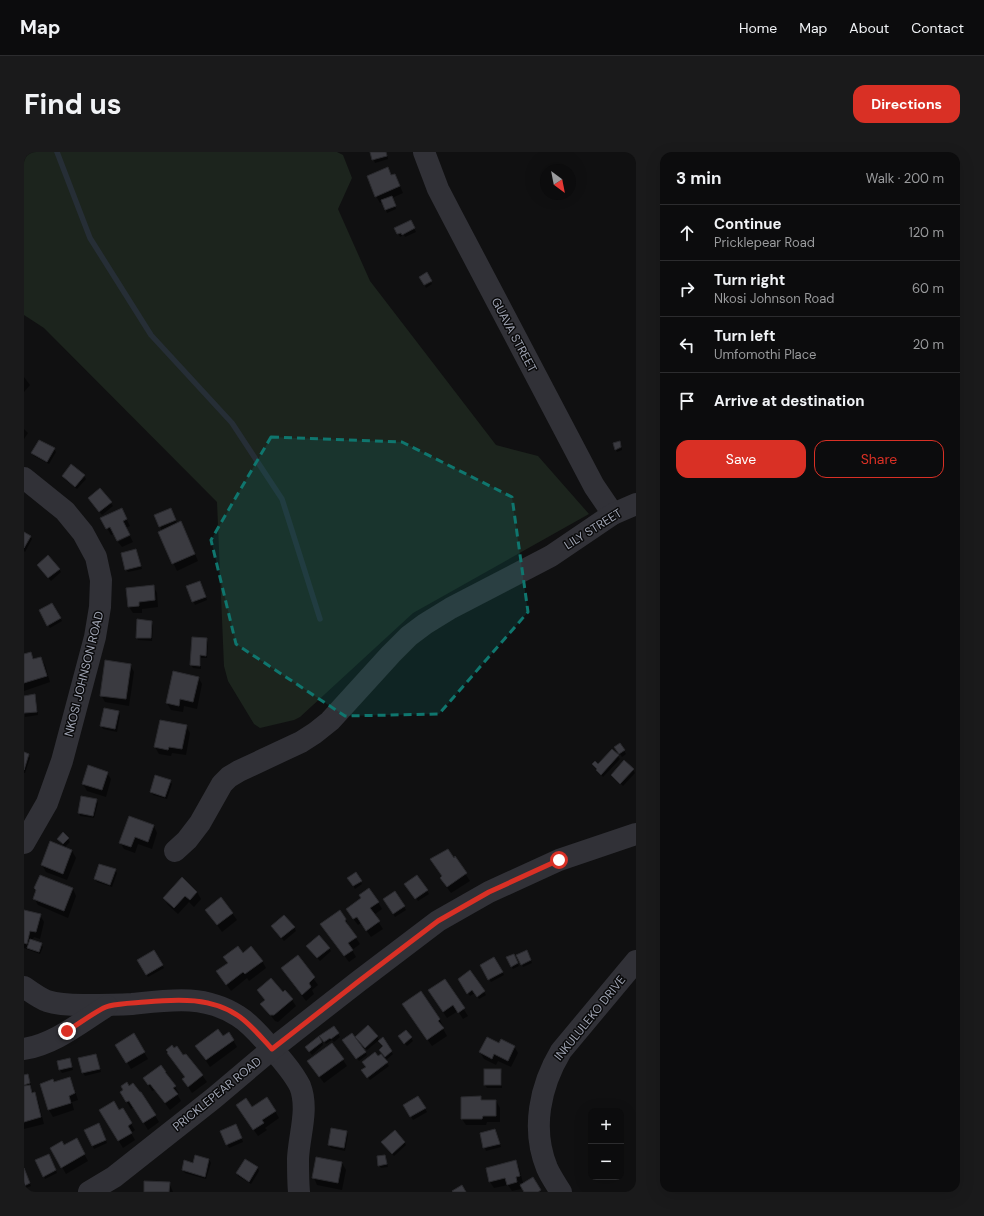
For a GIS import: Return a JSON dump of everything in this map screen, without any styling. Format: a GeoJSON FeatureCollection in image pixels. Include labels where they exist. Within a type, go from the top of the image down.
{"type":"FeatureCollection","features":[{"type":"Feature","properties":{"kind":"street","name":"GUAVA STREET"},"geometry":{"type":"LineString","coordinates":[[424,152],[438,189],[451,214],[594,486],[613,514]]}},
{"type":"Feature","properties":{"kind":"street","name":"NKOSI JOHNSON ROAD"},"geometry":{"type":"LineString","coordinates":[[24,478],[65,511],[83,533],[96,557],[101,580],[100,607],[95,637],[62,761],[47,803],[24,843]]}},
{"type":"Feature","properties":{"kind":"street","name":"LILY STREET"},"geometry":{"type":"LineString","coordinates":[[175,851],[188,840],[222,784],[229,777],[315,734],[330,721],[409,636],[451,608],[551,556],[613,514],[636,504]]}},
{"type":"Feature","properties":{"kind":"street","name":"PRICKLEPEAR ROAD"},"geometry":{"type":"LineString","coordinates":[[89,1192],[118,1184],[214,1098],[272,1049],[438,921],[489,892],[559,860],[636,834]]}},
{"type":"Feature","properties":{"kind":"street","name":"INKULULEKO DRIVE"},"geometry":{"type":"LineString","coordinates":[[561,1192],[548,1168],[542,1150],[539,1116],[546,1079],[552,1065],[561,1051],[636,961]]}},
{"type":"Feature","properties":{"kind":"street"},"geometry":{"type":"LineString","coordinates":[[24,987],[32,994],[47,1001],[62,1004],[107,1006],[170,1000],[191,1000],[226,1009],[239,1016],[253,1028],[272,1049],[289,1070],[300,1087],[303,1101],[303,1120],[298,1158],[300,1192]]}},
{"type":"Feature","properties":{"kind":"street"},"geometry":{"type":"LineString","coordinates":[[24,1049],[44,1044],[55,1039],[107,1006]]}},
{"type":"Feature","properties":{"kind":"highlighted area"},"geometry":{"type":"Polygon","coordinates":[[[271,437],[402,442],[512,497],[528,612],[439,714],[345,716],[236,644],[211,540],[271,437]]]}},
{"type":"Feature","properties":{"kind":"shaded area"},"geometry":{"type":"Polygon","coordinates":[[[24,152],[337,152],[343,155],[352,178],[338,209],[370,281],[496,445],[538,456],[589,514],[413,613],[300,717],[294,720],[260,728],[254,724],[228,681],[224,666],[217,502],[44,328],[24,315],[24,152]]]}},
{"type":"Feature","properties":{"kind":"building"},"geometry":{"type":"Polygon","coordinates":[[[370,152],[386,152],[387,156],[372,160],[370,152]]]}},
{"type":"Feature","properties":{"kind":"building"},"geometry":{"type":"Polygon","coordinates":[[[388,167],[391,175],[395,174],[400,186],[375,197],[367,176],[388,167]]]}},
{"type":"Feature","properties":{"kind":"building"},"geometry":{"type":"Polygon","coordinates":[[[392,196],[396,206],[385,210],[381,200],[392,196]]]}},
{"type":"Feature","properties":{"kind":"building"},"geometry":{"type":"Polygon","coordinates":[[[411,220],[415,228],[402,235],[401,233],[397,234],[394,228],[411,220]]]}},
{"type":"Feature","properties":{"kind":"building"},"geometry":{"type":"Polygon","coordinates":[[[427,272],[432,281],[424,285],[419,277],[427,272]]]}},
{"type":"Feature","properties":{"kind":"building"},"geometry":{"type":"Polygon","coordinates":[[[39,440],[55,448],[47,462],[31,453],[39,440]]]}},
{"type":"Feature","properties":{"kind":"building"},"geometry":{"type":"Polygon","coordinates":[[[620,441],[621,447],[615,450],[613,443],[620,441]]]}},
{"type":"Feature","properties":{"kind":"building"},"geometry":{"type":"Polygon","coordinates":[[[71,464],[85,475],[75,487],[62,476],[71,464]]]}},
{"type":"Feature","properties":{"kind":"building"},"geometry":{"type":"Polygon","coordinates":[[[100,488],[112,502],[99,512],[88,498],[100,488]]]}},
{"type":"Feature","properties":{"kind":"building"},"geometry":{"type":"Polygon","coordinates":[[[122,508],[127,519],[123,521],[130,535],[117,541],[110,527],[106,529],[100,518],[122,508]]]}},
{"type":"Feature","properties":{"kind":"building"},"geometry":{"type":"Polygon","coordinates":[[[171,508],[176,520],[159,527],[154,515],[171,508]]]}},
{"type":"Feature","properties":{"kind":"building"},"geometry":{"type":"Polygon","coordinates":[[[181,521],[195,554],[172,564],[158,532],[181,521]]]}},
{"type":"Feature","properties":{"kind":"building"},"geometry":{"type":"Polygon","coordinates":[[[24,532],[31,536],[24,548],[24,532]]]}},
{"type":"Feature","properties":{"kind":"building"},"geometry":{"type":"Polygon","coordinates":[[[136,549],[141,566],[125,570],[121,553],[136,549]]]}},
{"type":"Feature","properties":{"kind":"building"},"geometry":{"type":"Polygon","coordinates":[[[48,555],[60,569],[48,578],[37,565],[48,555]]]}},
{"type":"Feature","properties":{"kind":"building"},"geometry":{"type":"Polygon","coordinates":[[[200,581],[206,597],[192,602],[186,586],[200,581]]]}},
{"type":"Feature","properties":{"kind":"building"},"geometry":{"type":"Polygon","coordinates":[[[154,585],[155,600],[139,602],[139,606],[128,607],[126,588],[154,585]]]}},
{"type":"Feature","properties":{"kind":"building"},"geometry":{"type":"Polygon","coordinates":[[[52,603],[61,618],[47,626],[39,610],[52,603]]]}},
{"type":"Feature","properties":{"kind":"building"},"geometry":{"type":"Polygon","coordinates":[[[137,619],[152,621],[151,638],[136,638],[137,619]]]}},
{"type":"Feature","properties":{"kind":"building"},"geometry":{"type":"Polygon","coordinates":[[[192,637],[207,638],[206,656],[200,655],[200,666],[190,665],[192,637]]]}},
{"type":"Feature","properties":{"kind":"building"},"geometry":{"type":"Polygon","coordinates":[[[31,652],[33,659],[41,657],[47,676],[24,683],[24,654],[31,652]]]}},
{"type":"Feature","properties":{"kind":"building"},"geometry":{"type":"Polygon","coordinates":[[[105,660],[131,664],[126,699],[100,696],[105,660]]]}},
{"type":"Feature","properties":{"kind":"building"},"geometry":{"type":"Polygon","coordinates":[[[173,671],[199,677],[193,702],[180,699],[179,706],[166,703],[173,671]]]}},
{"type":"Feature","properties":{"kind":"building"},"geometry":{"type":"Polygon","coordinates":[[[35,694],[37,712],[24,713],[24,696],[35,694]]]}},
{"type":"Feature","properties":{"kind":"building"},"geometry":{"type":"Polygon","coordinates":[[[104,708],[119,711],[115,729],[100,726],[104,708]]]}},
{"type":"Feature","properties":{"kind":"building"},"geometry":{"type":"Polygon","coordinates":[[[160,720],[187,725],[182,749],[169,747],[168,750],[154,747],[160,720]]]}},
{"type":"Feature","properties":{"kind":"building"},"geometry":{"type":"Polygon","coordinates":[[[620,743],[625,750],[619,754],[614,747],[620,743]]]}},
{"type":"Feature","properties":{"kind":"building"},"geometry":{"type":"Polygon","coordinates":[[[612,749],[619,755],[601,775],[592,764],[595,761],[598,764],[612,749]]]}},
{"type":"Feature","properties":{"kind":"building"},"geometry":{"type":"Polygon","coordinates":[[[24,752],[29,754],[24,770],[24,752]]]}},
{"type":"Feature","properties":{"kind":"building"},"geometry":{"type":"Polygon","coordinates":[[[624,760],[634,769],[620,784],[611,775],[624,760]]]}},
{"type":"Feature","properties":{"kind":"building"},"geometry":{"type":"Polygon","coordinates":[[[88,765],[108,772],[102,790],[82,784],[88,765]]]}},
{"type":"Feature","properties":{"kind":"building"},"geometry":{"type":"Polygon","coordinates":[[[155,775],[171,780],[165,797],[150,792],[155,775]]]}},
{"type":"Feature","properties":{"kind":"building"},"geometry":{"type":"Polygon","coordinates":[[[81,796],[97,799],[93,816],[78,813],[81,796]]]}},
{"type":"Feature","properties":{"kind":"building"},"geometry":{"type":"Polygon","coordinates":[[[129,816],[154,825],[148,842],[135,837],[131,847],[119,843],[129,816]]]}},
{"type":"Feature","properties":{"kind":"building"},"geometry":{"type":"Polygon","coordinates":[[[63,832],[69,838],[63,844],[57,839],[63,832]]]}},
{"type":"Feature","properties":{"kind":"building"},"geometry":{"type":"Polygon","coordinates":[[[50,841],[72,850],[63,874],[41,865],[50,841]]]}},
{"type":"Feature","properties":{"kind":"building"},"geometry":{"type":"Polygon","coordinates":[[[448,849],[467,873],[447,887],[440,878],[442,876],[430,859],[448,849]]]}},
{"type":"Feature","properties":{"kind":"building"},"geometry":{"type":"Polygon","coordinates":[[[99,864],[116,869],[110,885],[94,879],[99,864]]]}},
{"type":"Feature","properties":{"kind":"building"},"geometry":{"type":"Polygon","coordinates":[[[356,872],[362,881],[353,886],[347,878],[356,872]]]}},
{"type":"Feature","properties":{"kind":"building"},"geometry":{"type":"Polygon","coordinates":[[[40,875],[73,888],[64,911],[33,899],[36,890],[34,888],[40,875]]]}},
{"type":"Feature","properties":{"kind":"building"},"geometry":{"type":"Polygon","coordinates":[[[417,875],[428,890],[415,899],[404,884],[417,875]]]}},
{"type":"Feature","properties":{"kind":"building"},"geometry":{"type":"Polygon","coordinates":[[[182,877],[197,892],[190,900],[185,896],[174,908],[163,898],[182,877]]]}},
{"type":"Feature","properties":{"kind":"building"},"geometry":{"type":"Polygon","coordinates":[[[369,888],[379,902],[370,908],[380,921],[366,931],[357,917],[353,919],[346,909],[361,898],[359,895],[369,888]]]}},
{"type":"Feature","properties":{"kind":"building"},"geometry":{"type":"Polygon","coordinates":[[[395,891],[405,906],[393,914],[383,899],[395,891]]]}},
{"type":"Feature","properties":{"kind":"building"},"geometry":{"type":"Polygon","coordinates":[[[221,897],[233,913],[217,925],[205,910],[221,897]]]}},
{"type":"Feature","properties":{"kind":"building"},"geometry":{"type":"Polygon","coordinates":[[[24,910],[41,914],[36,932],[30,931],[27,944],[24,943],[24,910]]]}},
{"type":"Feature","properties":{"kind":"building"},"geometry":{"type":"Polygon","coordinates":[[[340,910],[346,919],[345,921],[357,937],[348,943],[353,950],[344,956],[320,924],[340,910]]]}},
{"type":"Feature","properties":{"kind":"building"},"geometry":{"type":"Polygon","coordinates":[[[284,915],[295,927],[281,938],[271,926],[284,915]]]}},
{"type":"Feature","properties":{"kind":"building"},"geometry":{"type":"Polygon","coordinates":[[[319,935],[330,948],[317,958],[306,946],[319,935]]]}},
{"type":"Feature","properties":{"kind":"building"},"geometry":{"type":"Polygon","coordinates":[[[30,939],[42,943],[39,952],[27,948],[30,939]]]}},
{"type":"Feature","properties":{"kind":"building"},"geometry":{"type":"Polygon","coordinates":[[[238,946],[243,953],[251,946],[263,961],[245,974],[243,972],[226,985],[216,971],[228,963],[223,957],[238,946]]]}},
{"type":"Feature","properties":{"kind":"building"},"geometry":{"type":"Polygon","coordinates":[[[154,950],[163,965],[146,975],[137,960],[154,950]]]}},
{"type":"Feature","properties":{"kind":"building"},"geometry":{"type":"Polygon","coordinates":[[[527,950],[531,960],[521,965],[516,955],[527,950]]]}},
{"type":"Feature","properties":{"kind":"building"},"geometry":{"type":"Polygon","coordinates":[[[514,954],[518,963],[511,967],[506,957],[514,954]]]}},
{"type":"Feature","properties":{"kind":"building"},"geometry":{"type":"Polygon","coordinates":[[[298,955],[315,977],[309,983],[311,987],[302,995],[281,968],[298,955]]]}},
{"type":"Feature","properties":{"kind":"building"},"geometry":{"type":"Polygon","coordinates":[[[494,957],[503,972],[488,980],[480,965],[494,957]]]}},
{"type":"Feature","properties":{"kind":"building"},"geometry":{"type":"Polygon","coordinates":[[[470,970],[485,991],[477,997],[472,990],[467,994],[458,979],[470,970]]]}},
{"type":"Feature","properties":{"kind":"building"},"geometry":{"type":"Polygon","coordinates":[[[271,978],[283,992],[285,990],[293,999],[274,1015],[270,1015],[260,1004],[265,1000],[257,990],[271,978]]]}},
{"type":"Feature","properties":{"kind":"building"},"geometry":{"type":"Polygon","coordinates":[[[445,979],[465,1008],[458,1013],[453,1005],[443,1012],[428,990],[445,979]]]}},
{"type":"Feature","properties":{"kind":"building"},"geometry":{"type":"Polygon","coordinates":[[[421,991],[440,1019],[438,1021],[444,1028],[427,1040],[402,1004],[421,991]]]}},
{"type":"Feature","properties":{"kind":"building"},"geometry":{"type":"Polygon","coordinates":[[[368,1025],[378,1036],[365,1048],[355,1037],[368,1025]]]}},
{"type":"Feature","properties":{"kind":"building"},"geometry":{"type":"Polygon","coordinates":[[[334,1026],[339,1033],[324,1042],[319,1036],[334,1026]]]}},
{"type":"Feature","properties":{"kind":"building"},"geometry":{"type":"Polygon","coordinates":[[[218,1029],[223,1036],[229,1032],[234,1040],[206,1060],[195,1046],[218,1029]]]}},
{"type":"Feature","properties":{"kind":"building"},"geometry":{"type":"Polygon","coordinates":[[[406,1030],[412,1037],[404,1044],[398,1036],[406,1030]]]}},
{"type":"Feature","properties":{"kind":"building"},"geometry":{"type":"Polygon","coordinates":[[[134,1033],[145,1052],[126,1063],[115,1045],[134,1033]]]}},
{"type":"Feature","properties":{"kind":"building"},"geometry":{"type":"Polygon","coordinates":[[[352,1033],[366,1052],[356,1059],[342,1040],[352,1033]]]}},
{"type":"Feature","properties":{"kind":"building"},"geometry":{"type":"Polygon","coordinates":[[[319,1036],[322,1042],[309,1052],[305,1047],[319,1036]]]}},
{"type":"Feature","properties":{"kind":"building"},"geometry":{"type":"Polygon","coordinates":[[[383,1037],[392,1051],[385,1057],[379,1050],[383,1046],[378,1041],[383,1037]]]}},
{"type":"Feature","properties":{"kind":"building"},"geometry":{"type":"Polygon","coordinates":[[[487,1037],[499,1043],[501,1039],[515,1046],[508,1061],[494,1054],[492,1059],[479,1052],[487,1037]]]}},
{"type":"Feature","properties":{"kind":"building"},"geometry":{"type":"Polygon","coordinates":[[[332,1043],[344,1059],[319,1077],[307,1061],[332,1043]]]}},
{"type":"Feature","properties":{"kind":"building"},"geometry":{"type":"Polygon","coordinates":[[[172,1045],[174,1048],[177,1046],[183,1055],[186,1054],[203,1075],[188,1087],[182,1079],[185,1077],[167,1053],[168,1052],[166,1050],[172,1045]]]}},
{"type":"Feature","properties":{"kind":"building"},"geometry":{"type":"Polygon","coordinates":[[[375,1052],[378,1056],[381,1054],[388,1062],[367,1078],[361,1070],[366,1067],[362,1062],[375,1052]]]}},
{"type":"Feature","properties":{"kind":"building"},"geometry":{"type":"Polygon","coordinates":[[[96,1054],[100,1069],[82,1073],[78,1058],[96,1054]]]}},
{"type":"Feature","properties":{"kind":"building"},"geometry":{"type":"Polygon","coordinates":[[[70,1058],[72,1067],[59,1070],[57,1061],[70,1058]]]}},
{"type":"Feature","properties":{"kind":"building"},"geometry":{"type":"Polygon","coordinates":[[[161,1065],[176,1086],[173,1088],[178,1094],[165,1103],[150,1084],[148,1085],[143,1078],[161,1065]]]}},
{"type":"Feature","properties":{"kind":"building"},"geometry":{"type":"Polygon","coordinates":[[[484,1069],[501,1069],[501,1085],[484,1085],[484,1069]]]}},
{"type":"Feature","properties":{"kind":"building"},"geometry":{"type":"Polygon","coordinates":[[[28,1074],[30,1083],[24,1085],[24,1075],[28,1074]]]}},
{"type":"Feature","properties":{"kind":"building"},"geometry":{"type":"Polygon","coordinates":[[[70,1077],[75,1093],[69,1096],[71,1103],[48,1110],[40,1084],[53,1079],[54,1082],[70,1077]]]}},
{"type":"Feature","properties":{"kind":"building"},"geometry":{"type":"Polygon","coordinates":[[[127,1082],[129,1086],[133,1083],[141,1092],[156,1115],[143,1123],[129,1101],[126,1102],[120,1092],[123,1090],[121,1086],[127,1082]]]}},
{"type":"Feature","properties":{"kind":"building"},"geometry":{"type":"Polygon","coordinates":[[[30,1085],[32,1093],[35,1092],[41,1117],[24,1122],[24,1086],[30,1085]]]}},
{"type":"Feature","properties":{"kind":"building"},"geometry":{"type":"Polygon","coordinates":[[[418,1096],[426,1108],[410,1117],[403,1105],[418,1096]]]}},
{"type":"Feature","properties":{"kind":"building"},"geometry":{"type":"Polygon","coordinates":[[[481,1096],[481,1100],[496,1100],[496,1116],[483,1116],[482,1119],[461,1119],[461,1097],[481,1096]]]}},
{"type":"Feature","properties":{"kind":"building"},"geometry":{"type":"Polygon","coordinates":[[[267,1097],[276,1111],[262,1120],[264,1123],[253,1130],[236,1105],[246,1098],[252,1107],[267,1097]]]}},
{"type":"Feature","properties":{"kind":"building"},"geometry":{"type":"Polygon","coordinates":[[[114,1101],[119,1110],[123,1108],[132,1123],[128,1126],[132,1133],[118,1141],[99,1110],[114,1101]]]}},
{"type":"Feature","properties":{"kind":"building"},"geometry":{"type":"Polygon","coordinates":[[[99,1123],[106,1140],[92,1146],[84,1130],[99,1123]]]}},
{"type":"Feature","properties":{"kind":"building"},"geometry":{"type":"Polygon","coordinates":[[[236,1124],[242,1138],[226,1145],[220,1131],[236,1124]]]}},
{"type":"Feature","properties":{"kind":"building"},"geometry":{"type":"Polygon","coordinates":[[[331,1128],[347,1131],[344,1148],[328,1145],[331,1128]]]}},
{"type":"Feature","properties":{"kind":"building"},"geometry":{"type":"Polygon","coordinates":[[[495,1129],[500,1144],[483,1148],[480,1133],[495,1129]]]}},
{"type":"Feature","properties":{"kind":"building"},"geometry":{"type":"Polygon","coordinates":[[[395,1130],[405,1142],[392,1154],[381,1142],[395,1130]]]}},
{"type":"Feature","properties":{"kind":"building"},"geometry":{"type":"Polygon","coordinates":[[[77,1138],[85,1154],[61,1168],[50,1148],[62,1141],[64,1145],[77,1138]]]}},
{"type":"Feature","properties":{"kind":"building"},"geometry":{"type":"Polygon","coordinates":[[[49,1154],[56,1170],[43,1177],[35,1160],[49,1154]]]}},
{"type":"Feature","properties":{"kind":"building"},"geometry":{"type":"Polygon","coordinates":[[[195,1155],[209,1159],[205,1177],[182,1170],[184,1160],[193,1163],[195,1155]]]}},
{"type":"Feature","properties":{"kind":"building"},"geometry":{"type":"Polygon","coordinates":[[[385,1155],[387,1164],[378,1166],[377,1156],[385,1155]]]}},
{"type":"Feature","properties":{"kind":"building"},"geometry":{"type":"Polygon","coordinates":[[[316,1157],[342,1162],[338,1183],[312,1178],[316,1157]]]}},
{"type":"Feature","properties":{"kind":"building"},"geometry":{"type":"Polygon","coordinates":[[[245,1159],[258,1167],[249,1182],[236,1173],[245,1159]]]}},
{"type":"Feature","properties":{"kind":"building"},"geometry":{"type":"Polygon","coordinates":[[[516,1160],[520,1176],[516,1177],[517,1182],[507,1185],[505,1178],[489,1182],[486,1168],[516,1160]]]}},
{"type":"Feature","properties":{"kind":"building"},"geometry":{"type":"Polygon","coordinates":[[[24,1168],[30,1183],[24,1186],[24,1168]]]}},
{"type":"Feature","properties":{"kind":"building"},"geometry":{"type":"Polygon","coordinates":[[[533,1177],[541,1190],[538,1192],[524,1192],[520,1185],[533,1177]]]}},
{"type":"Feature","properties":{"kind":"building"},"geometry":{"type":"Polygon","coordinates":[[[144,1181],[170,1182],[169,1192],[144,1192],[144,1181]]]}},
{"type":"Feature","properties":{"kind":"building"},"geometry":{"type":"Polygon","coordinates":[[[462,1185],[466,1192],[452,1191],[462,1185]]]}},
{"type":"Feature","properties":{"kind":"waterway"},"geometry":{"type":"LineString","coordinates":[[57,152],[90,238],[151,335],[232,423],[282,499],[320,619]]}},
{"type":"Feature","properties":{"kind":"route"},"geometry":{"type":"LineString","coordinates":[[67,1031],[107,1006],[170,1000],[191,1000],[226,1009],[239,1016],[253,1028],[272,1049],[438,921],[489,892],[559,860]]}}]}
